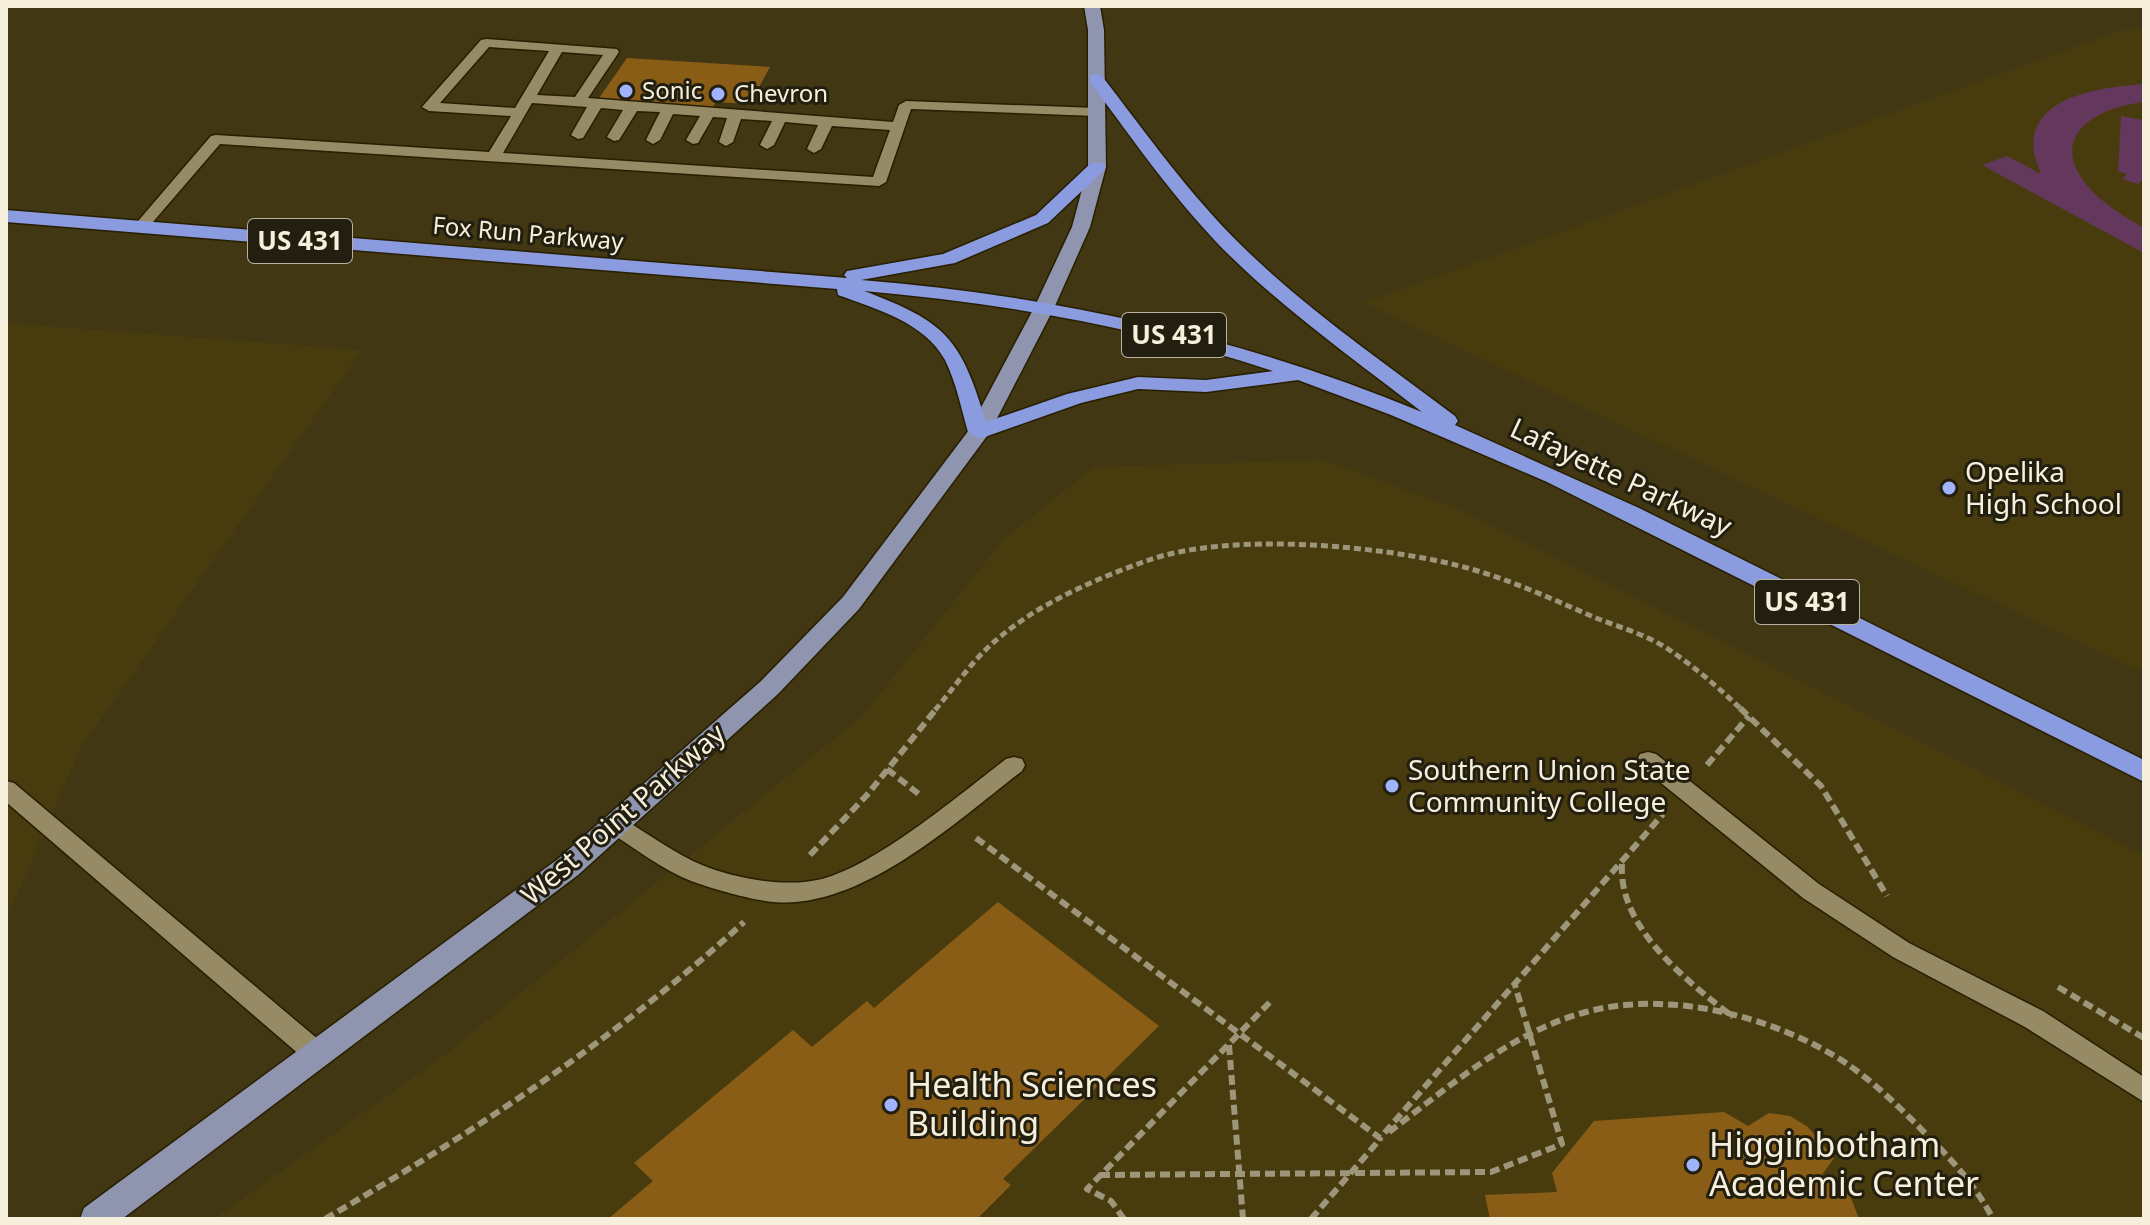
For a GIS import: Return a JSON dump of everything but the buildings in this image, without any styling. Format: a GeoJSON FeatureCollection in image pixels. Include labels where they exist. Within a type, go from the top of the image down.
{"type":"FeatureCollection","features":[{"type":"Feature","properties":{"kind":"highway"},"geometry":{"type":"LineString","coordinates":[[1096,79],[1175,181],[1233,247],[1281,292],[1468,437]]}},
{"type":"Feature","properties":{"kind":"highway"},"geometry":{"type":"LineString","coordinates":[[820,281],[948,259],[1042,219],[1097,167]]}},
{"type":"Feature","properties":{"kind":"highway","name":"Fox Run Parkway"},"geometry":{"type":"LineString","coordinates":[[6,216],[741,278],[820,281],[919,290],[1044,308]]}},
{"type":"Feature","properties":{"kind":"highway"},"geometry":{"type":"LineString","coordinates":[[820,281],[908,315],[936,335],[955,359],[979,432],[1074,398],[1138,383],[1206,386],[1301,374]]}},
{"type":"Feature","properties":{"kind":"highway","name":"Lafayette Parkway"},"geometry":{"type":"LineString","coordinates":[[1044,308],[1172,335],[1301,374],[1468,437],[1665,528],[2144,772]]}},
{"type":"Feature","properties":{"kind":"main road","name":"West Point Parkway"},"geometry":{"type":"LineString","coordinates":[[96,1219],[568,867],[769,688],[851,603],[979,432],[1044,308],[1081,227],[1097,167],[1096,30],[1092,6]]}},
{"type":"Feature","properties":{"kind":"lane"},"geometry":{"type":"LineString","coordinates":[[519,112],[429,107],[486,43],[612,52],[578,103]]}},
{"type":"Feature","properties":{"kind":"lane"},"geometry":{"type":"LineString","coordinates":[[495,155],[558,48]]}},
{"type":"Feature","properties":{"kind":"lane"},"geometry":{"type":"LineString","coordinates":[[528,98],[900,127]]}},
{"type":"Feature","properties":{"kind":"lane"},"geometry":{"type":"LineString","coordinates":[[578,135],[596,104]]}},
{"type":"Feature","properties":{"kind":"lane"},"geometry":{"type":"LineString","coordinates":[[141,227],[216,139],[563,157],[803,173],[879,182],[906,105],[1096,112]]}},
{"type":"Feature","properties":{"kind":"lane"},"geometry":{"type":"LineString","coordinates":[[614,137],[632,107]]}},
{"type":"Feature","properties":{"kind":"lane"},"geometry":{"type":"LineString","coordinates":[[653,140],[668,110]]}},
{"type":"Feature","properties":{"kind":"lane"},"geometry":{"type":"LineString","coordinates":[[693,140],[708,113]]}},
{"type":"Feature","properties":{"kind":"lane"},"geometry":{"type":"LineString","coordinates":[[726,142],[735,115]]}},
{"type":"Feature","properties":{"kind":"lane"},"geometry":{"type":"LineString","coordinates":[[767,145],[780,119]]}},
{"type":"Feature","properties":{"kind":"lane"},"geometry":{"type":"LineString","coordinates":[[814,149],[827,121]]}},
{"type":"Feature","properties":{"kind":"lane"},"geometry":{"type":"LineString","coordinates":[[1648,760],[1811,891],[1901,950],[2034,1019],[2144,1091]]}},
{"type":"Feature","properties":{"kind":"lane"},"geometry":{"type":"LineString","coordinates":[[615,825],[696,873],[774,893],[825,888],[876,865],[947,817],[1014,765]]}},
{"type":"Feature","properties":{"kind":"lane"},"geometry":{"type":"LineString","coordinates":[[6,789],[317,1054]]}},
{"type":"Feature","properties":{"kind":"path"},"geometry":{"type":"LineString","coordinates":[[325,1219],[572,1064],[662,997],[774,893],[867,795],[994,642],[1045,606],[1152,559],[1225,546],[1294,544],[1394,554],[1461,566],[1533,591],[1665,647],[1714,683],[1821,786],[1881,888],[1893,902]]}},
{"type":"Feature","properties":{"kind":"path"},"geometry":{"type":"LineString","coordinates":[[1706,766],[1749,716]]}},
{"type":"Feature","properties":{"kind":"path"},"geometry":{"type":"LineString","coordinates":[[887,769],[947,817],[1380,1138]]}},
{"type":"Feature","properties":{"kind":"path"},"geometry":{"type":"LineString","coordinates":[[1311,1219],[1668,808]]}},
{"type":"Feature","properties":{"kind":"path"},"geometry":{"type":"LineString","coordinates":[[1623,861],[1619,872],[1623,890],[1655,946],[1734,1018]]}},
{"type":"Feature","properties":{"kind":"path"},"geometry":{"type":"LineString","coordinates":[[2046,980],[2144,1038]]}},
{"type":"Feature","properties":{"kind":"path"},"geometry":{"type":"LineString","coordinates":[[1100,1175],[1491,1172],[1562,1144],[1515,985]]}},
{"type":"Feature","properties":{"kind":"path"},"geometry":{"type":"LineString","coordinates":[[1124,1219],[1111,1201],[1087,1189],[1272,1000]]}},
{"type":"Feature","properties":{"kind":"path"},"geometry":{"type":"LineString","coordinates":[[1380,1138],[1529,1033],[1588,1011],[1660,1003],[1734,1018],[1823,1049],[1892,1098],[1952,1160],[1993,1219]]}},
{"type":"Feature","properties":{"kind":"path"},"geometry":{"type":"LineString","coordinates":[[1229,1044],[1243,1219]]}},
{"type":"Feature","properties":{"kind":"shaded area","name":"Opelika High School"},"geometry":{"type":"Polygon","coordinates":[[[2125,29],[2144,30],[2144,673],[1364,303],[2125,29]]]}},
{"type":"Feature","properties":{"kind":"shaded area"},"geometry":{"type":"Polygon","coordinates":[[[2144,84],[2144,102],[2106,111],[2080,130],[2073,143],[2073,157],[2079,174],[2093,192],[2144,228],[2144,253],[1982,165],[2007,156],[2041,174],[2033,143],[2039,123],[2049,111],[2078,95],[2144,84]]]}},
{"type":"Feature","properties":{"kind":"shaded area"},"geometry":{"type":"Polygon","coordinates":[[[2121,116],[2144,120],[2144,179],[2138,184],[2123,179],[2127,174],[2118,171],[2121,116]]]}},
{"type":"Feature","properties":{"kind":"shaded area"},"geometry":{"type":"Polygon","coordinates":[[[6,323],[362,350],[81,747],[6,920],[6,323]]]}},
{"type":"Feature","properties":{"kind":"shaded area","name":"Southern Union State Community College"},"geometry":{"type":"Polygon","coordinates":[[[1323,460],[1464,511],[2144,855],[2144,1219],[214,1219],[442,1057],[862,716],[1004,539],[1094,467],[1323,460]]]}},
{"type":"Feature","properties":{"kind":"place","name":"Sonic"},"geometry":{"type":"Point","coordinates":[626,91]}},
{"type":"Feature","properties":{"kind":"place","name":"Chevron"},"geometry":{"type":"Point","coordinates":[718,94]}},
{"type":"Feature","properties":{"kind":"place","name":"Opelika High School"},"geometry":{"type":"Point","coordinates":[1949,488]}},
{"type":"Feature","properties":{"kind":"place","name":"Southern Union State Community College"},"geometry":{"type":"Point","coordinates":[1392,786]}},
{"type":"Feature","properties":{"kind":"place","name":"Health Sciences Building"},"geometry":{"type":"Point","coordinates":[891,1105]}},
{"type":"Feature","properties":{"kind":"place","name":"Higginbotham Academic Center"},"geometry":{"type":"Point","coordinates":[1693,1165]}}]}
